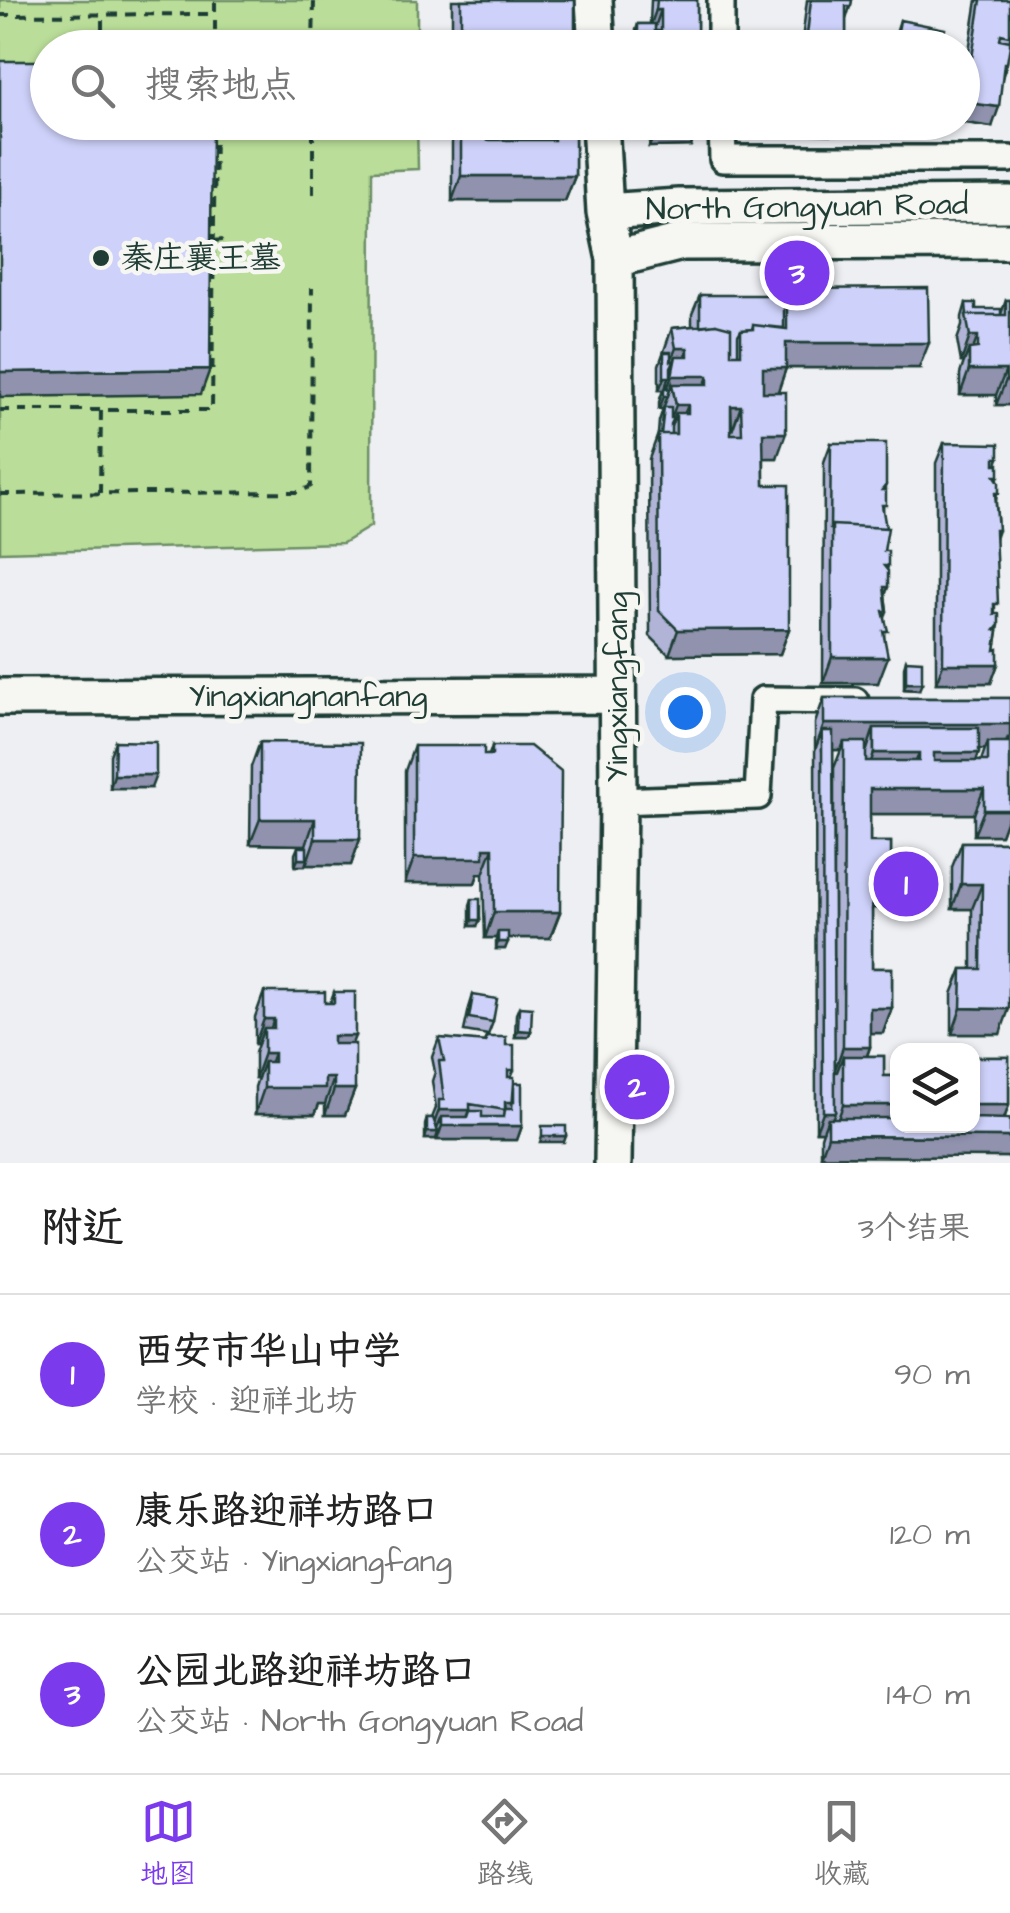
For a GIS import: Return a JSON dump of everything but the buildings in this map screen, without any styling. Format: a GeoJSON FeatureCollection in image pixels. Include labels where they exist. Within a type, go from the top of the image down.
{"type":"FeatureCollection","features":[{"type":"Feature","properties":{"kind":"street"},"geometry":{"type":"LineString","coordinates":[[594,0],[595,30]]}},
{"type":"Feature","properties":{"kind":"street"},"geometry":{"type":"LineString","coordinates":[[721,0],[721,30]]}},
{"type":"Feature","properties":{"kind":"street","name":"Yingxiangfang"},"geometry":{"type":"LineString","coordinates":[[601,140],[605,212],[615,259],[618,801],[613,1163]]}},
{"type":"Feature","properties":{"kind":"street"},"geometry":{"type":"LineString","coordinates":[[722,140],[722,158],[1010,158]]}},
{"type":"Feature","properties":{"kind":"street","name":"North Gongyuan Road"},"geometry":{"type":"LineString","coordinates":[[605,212],[678,207],[1010,204]]}},
{"type":"Feature","properties":{"kind":"street","name":"North Gongyuan Road"},"geometry":{"type":"LineString","coordinates":[[615,259],[682,242],[1010,241]]}},
{"type":"Feature","properties":{"kind":"street","name":"Yingxiangnanfang"},"geometry":{"type":"LineString","coordinates":[[0,698],[616,695]]}},
{"type":"Feature","properties":{"kind":"street"},"geometry":{"type":"LineString","coordinates":[[618,801],[758,796],[763,700],[877,701]]}},
{"type":"Feature","properties":{"kind":"path"},"geometry":{"type":"LineString","coordinates":[[215,0],[215,30]]}},
{"type":"Feature","properties":{"kind":"path"},"geometry":{"type":"LineString","coordinates":[[314,0],[314,30]]}},
{"type":"Feature","properties":{"kind":"path"},"geometry":{"type":"LineString","coordinates":[[102,14],[102,30]]}},
{"type":"Feature","properties":{"kind":"path"},"geometry":{"type":"LineString","coordinates":[[0,15],[215,14]]}},
{"type":"Feature","properties":{"kind":"path"},"geometry":{"type":"LineString","coordinates":[[0,410],[212,410],[214,140]]}},
{"type":"Feature","properties":{"kind":"path"},"geometry":{"type":"LineString","coordinates":[[313,140],[313,194]]}},
{"type":"Feature","properties":{"kind":"path"},"geometry":{"type":"LineString","coordinates":[[214,241],[224,240]]}},
{"type":"Feature","properties":{"kind":"path"},"geometry":{"type":"LineString","coordinates":[[0,494],[300,492],[312,486],[312,288]]}},
{"type":"Feature","properties":{"kind":"path"},"geometry":{"type":"LineString","coordinates":[[100,493],[101,410]]}},
{"type":"Feature","properties":{"kind":"green space"},"geometry":{"type":"Polygon","coordinates":[[[0,0],[417,0],[417,30],[30,30],[30,140],[417,140],[418,169],[372,171],[371,526],[343,543],[0,552],[0,0]]]}},
{"type":"Feature","properties":{"kind":"place","name":"秦庄襄王墓"},"geometry":{"type":"Point","coordinates":[101,258]}},
{"type":"Feature","properties":{"kind":"place","name":"公园北路迎祥坊路口"},"geometry":{"type":"Point","coordinates":[797,273]}},
{"type":"Feature","properties":{"kind":"place","name":"西安市华山中学"},"geometry":{"type":"Point","coordinates":[906,884]}},
{"type":"Feature","properties":{"kind":"place","name":"康乐路迎祥坊路口"},"geometry":{"type":"Point","coordinates":[637,1087]}}]}
